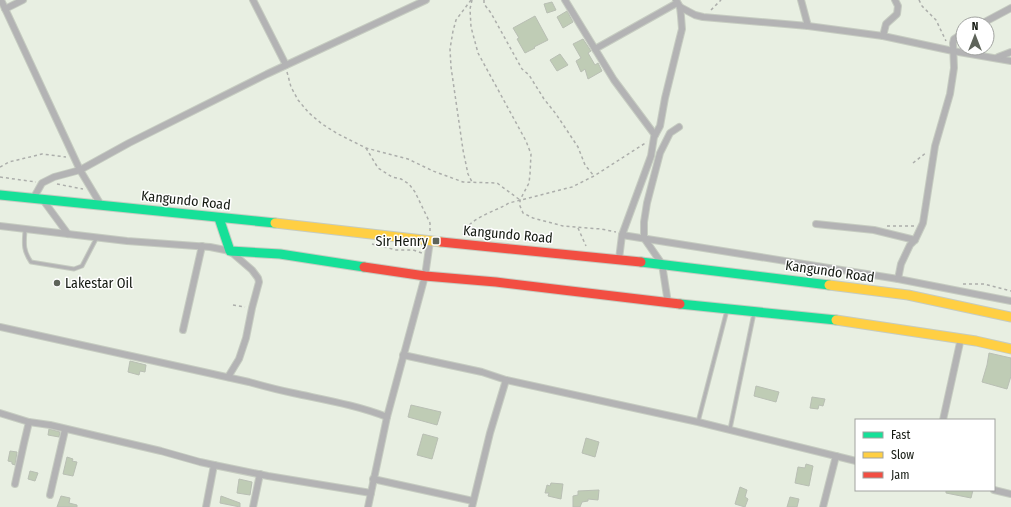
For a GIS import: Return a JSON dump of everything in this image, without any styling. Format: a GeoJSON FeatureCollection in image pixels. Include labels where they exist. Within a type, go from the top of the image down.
{"type":"FeatureCollection","features":[{"type":"Feature","properties":{"kind":"main road","name":"Kangundo Road"},"geometry":{"type":"LineString","coordinates":[[0,195],[430,242],[591,256],[662,264],[908,295],[1011,317]]}},
{"type":"Feature","properties":{"kind":"main road"},"geometry":{"type":"LineString","coordinates":[[219,218],[230,251],[280,254],[425,276],[496,282],[668,303],[848,321],[961,338],[1011,349]]}},
{"type":"Feature","properties":{"kind":"street"},"geometry":{"type":"LineString","coordinates":[[1,0],[74,158],[101,205]]}},
{"type":"Feature","properties":{"kind":"street"},"geometry":{"type":"LineString","coordinates":[[5,9],[23,0]]}},
{"type":"Feature","properties":{"kind":"street"},"geometry":{"type":"LineString","coordinates":[[253,0],[286,65]]}},
{"type":"Feature","properties":{"kind":"street"},"geometry":{"type":"LineString","coordinates":[[68,234],[38,199],[42,183],[54,177],[80,170],[129,143],[286,65],[426,0]]}},
{"type":"Feature","properties":{"kind":"street"},"geometry":{"type":"LineString","coordinates":[[565,0],[614,80],[654,136]]}},
{"type":"Feature","properties":{"kind":"street"},"geometry":{"type":"LineString","coordinates":[[801,0],[808,26]]}},
{"type":"Feature","properties":{"kind":"street"},"geometry":{"type":"LineString","coordinates":[[883,36],[886,24],[897,14],[898,6],[895,0]]}},
{"type":"Feature","properties":{"kind":"street"},"geometry":{"type":"LineString","coordinates":[[595,50],[677,3]]}},
{"type":"Feature","properties":{"kind":"street"},"geometry":{"type":"LineString","coordinates":[[677,3],[695,15],[703,17],[808,26],[883,36],[1011,61]]}},
{"type":"Feature","properties":{"kind":"street"},"geometry":{"type":"LineString","coordinates":[[619,259],[622,235],[651,156],[654,136],[660,126],[665,98],[682,29],[677,3]]}},
{"type":"Feature","properties":{"kind":"street"},"geometry":{"type":"LineString","coordinates":[[995,17],[1011,8]]}},
{"type":"Feature","properties":{"kind":"street"},"geometry":{"type":"LineString","coordinates":[[898,279],[901,264],[923,223],[935,146],[950,94],[954,68],[953,43],[955,38]]}},
{"type":"Feature","properties":{"kind":"street"},"geometry":{"type":"LineString","coordinates":[[996,58],[1011,52]]}},
{"type":"Feature","properties":{"kind":"street"},"geometry":{"type":"LineString","coordinates":[[668,303],[662,264],[644,238],[644,222],[647,203],[660,153],[670,133],[679,128]]}},
{"type":"Feature","properties":{"kind":"street"},"geometry":{"type":"LineString","coordinates":[[816,224],[874,230],[915,240]]}},
{"type":"Feature","properties":{"kind":"street"},"geometry":{"type":"LineString","coordinates":[[0,226],[127,241],[202,246],[230,251],[246,264],[258,278],[259,282],[242,352],[228,377]]}},
{"type":"Feature","properties":{"kind":"street"},"geometry":{"type":"LineString","coordinates":[[622,235],[898,279],[1011,301]]}},
{"type":"Feature","properties":{"kind":"street"},"geometry":{"type":"LineString","coordinates":[[368,507],[387,418],[425,276],[430,242]]}},
{"type":"Feature","properties":{"kind":"street"},"geometry":{"type":"LineString","coordinates":[[183,330],[202,246]]}},
{"type":"Feature","properties":{"kind":"street"},"geometry":{"type":"LineString","coordinates":[[0,327],[228,377],[293,393],[333,400],[369,410],[387,418]]}},
{"type":"Feature","properties":{"kind":"street"},"geometry":{"type":"LineString","coordinates":[[943,419],[961,338]]}},
{"type":"Feature","properties":{"kind":"street"},"geometry":{"type":"LineString","coordinates":[[403,355],[482,372],[506,380],[730,429],[855,461]]}},
{"type":"Feature","properties":{"kind":"street"},"geometry":{"type":"LineString","coordinates":[[373,479],[473,504],[490,433],[506,380]]}},
{"type":"Feature","properties":{"kind":"street"},"geometry":{"type":"LineString","coordinates":[[0,413],[30,422],[50,425],[65,430],[214,465],[371,493]]}},
{"type":"Feature","properties":{"kind":"street"},"geometry":{"type":"LineString","coordinates":[[15,484],[30,422]]}},
{"type":"Feature","properties":{"kind":"street"},"geometry":{"type":"LineString","coordinates":[[50,495],[65,430]]}},
{"type":"Feature","properties":{"kind":"street"},"geometry":{"type":"LineString","coordinates":[[823,507],[836,456]]}},
{"type":"Feature","properties":{"kind":"street"},"geometry":{"type":"LineString","coordinates":[[206,507],[214,465]]}},
{"type":"Feature","properties":{"kind":"street"},"geometry":{"type":"LineString","coordinates":[[253,507],[260,474]]}},
{"type":"Feature","properties":{"kind":"street"},"geometry":{"type":"LineString","coordinates":[[995,490],[1011,494]]}},
{"type":"Feature","properties":{"kind":"lane"},"geometry":{"type":"LineString","coordinates":[[25,230],[23,245],[31,262],[74,269],[82,266],[97,237]]}},
{"type":"Feature","properties":{"kind":"lane"},"geometry":{"type":"LineString","coordinates":[[698,422],[728,308]]}},
{"type":"Feature","properties":{"kind":"lane"},"geometry":{"type":"LineString","coordinates":[[730,429],[754,312]]}},
{"type":"Feature","properties":{"kind":"path"},"geometry":{"type":"LineString","coordinates":[[471,0],[456,20],[450,49],[450,67],[466,168],[472,182]]}},
{"type":"Feature","properties":{"kind":"path"},"geometry":{"type":"LineString","coordinates":[[471,0],[471,27],[478,53],[526,141],[531,154],[528,183],[520,200],[520,206],[524,213],[533,218],[563,226],[611,230],[622,235]]}},
{"type":"Feature","properties":{"kind":"path"},"geometry":{"type":"LineString","coordinates":[[484,0],[484,4],[491,13],[522,68],[529,75],[578,147],[585,165],[594,176]]}},
{"type":"Feature","properties":{"kind":"path"},"geometry":{"type":"LineString","coordinates":[[703,17],[720,0]]}},
{"type":"Feature","properties":{"kind":"path"},"geometry":{"type":"LineString","coordinates":[[919,0],[922,6],[936,20],[946,41],[953,50]]}},
{"type":"Feature","properties":{"kind":"path"},"geometry":{"type":"LineString","coordinates":[[288,77],[291,87],[298,100],[309,113],[322,124],[366,148],[408,159],[433,171],[463,182],[497,184],[520,200]]}},
{"type":"Feature","properties":{"kind":"path"},"geometry":{"type":"LineString","coordinates":[[460,244],[465,229],[481,217],[509,203],[572,187],[594,176],[654,136]]}},
{"type":"Feature","properties":{"kind":"path"},"geometry":{"type":"LineString","coordinates":[[913,163],[935,146]]}},
{"type":"Feature","properties":{"kind":"path"},"geometry":{"type":"LineString","coordinates":[[366,148],[378,168],[392,177],[401,179],[409,184],[415,192],[430,223],[430,242]]}},
{"type":"Feature","properties":{"kind":"path"},"geometry":{"type":"LineString","coordinates":[[0,167],[9,162],[42,154],[74,158]]}},
{"type":"Feature","properties":{"kind":"path"},"geometry":{"type":"LineString","coordinates":[[888,226],[903,225],[921,227]]}},
{"type":"Feature","properties":{"kind":"path"},"geometry":{"type":"LineString","coordinates":[[578,228],[591,256]]}},
{"type":"Feature","properties":{"kind":"path"},"geometry":{"type":"LineString","coordinates":[[958,285],[969,283],[984,284],[1011,291]]}},
{"type":"Feature","properties":{"kind":"path"},"geometry":{"type":"LineString","coordinates":[[233,305],[252,308]]}},
{"type":"Feature","properties":{"kind":"building"},"geometry":{"type":"Polygon","coordinates":[[[552,2],[556,10],[547,13],[544,4],[552,2]]]}},
{"type":"Feature","properties":{"kind":"building"},"geometry":{"type":"Polygon","coordinates":[[[567,11],[573,22],[563,28],[557,17],[567,11]]]}},
{"type":"Feature","properties":{"kind":"building"},"geometry":{"type":"Polygon","coordinates":[[[535,16],[548,40],[525,53],[513,28],[535,16]]]}},
{"type":"Feature","properties":{"kind":"building"},"geometry":{"type":"Polygon","coordinates":[[[583,39],[591,51],[588,53],[595,65],[598,63],[602,71],[588,79],[585,69],[581,72],[576,61],[581,58],[573,44],[583,39]]]}},
{"type":"Feature","properties":{"kind":"building"},"geometry":{"type":"Polygon","coordinates":[[[560,54],[568,65],[557,71],[550,60],[560,54]]]}},
{"type":"Feature","properties":{"kind":"building"},"geometry":{"type":"Polygon","coordinates":[[[989,353],[1011,358],[1011,376],[1007,389],[982,382],[989,353]]]}},
{"type":"Feature","properties":{"kind":"building"},"geometry":{"type":"Polygon","coordinates":[[[130,361],[146,365],[145,372],[140,371],[139,375],[128,372],[130,361]]]}},
{"type":"Feature","properties":{"kind":"building"},"geometry":{"type":"Polygon","coordinates":[[[756,386],[779,392],[776,402],[754,396],[756,386]]]}},
{"type":"Feature","properties":{"kind":"building"},"geometry":{"type":"Polygon","coordinates":[[[812,397],[825,399],[823,406],[819,405],[818,409],[810,408],[812,397]]]}},
{"type":"Feature","properties":{"kind":"building"},"geometry":{"type":"Polygon","coordinates":[[[411,405],[441,412],[437,425],[408,417],[411,405]]]}},
{"type":"Feature","properties":{"kind":"building"},"geometry":{"type":"Polygon","coordinates":[[[49,429],[60,432],[59,437],[48,435],[49,429]]]}},
{"type":"Feature","properties":{"kind":"building"},"geometry":{"type":"Polygon","coordinates":[[[423,434],[438,438],[432,459],[417,455],[423,434]]]}},
{"type":"Feature","properties":{"kind":"building"},"geometry":{"type":"Polygon","coordinates":[[[586,438],[599,442],[595,457],[582,453],[586,438]]]}},
{"type":"Feature","properties":{"kind":"building"},"geometry":{"type":"Polygon","coordinates":[[[10,451],[17,452],[15,465],[8,461],[10,451]]]}},
{"type":"Feature","properties":{"kind":"building"},"geometry":{"type":"Polygon","coordinates":[[[67,457],[73,459],[72,461],[77,462],[73,476],[63,474],[67,457]]]}},
{"type":"Feature","properties":{"kind":"building"},"geometry":{"type":"Polygon","coordinates":[[[806,464],[813,466],[809,486],[795,483],[798,467],[805,468],[806,464]]]}},
{"type":"Feature","properties":{"kind":"building"},"geometry":{"type":"Polygon","coordinates":[[[30,471],[38,473],[35,481],[28,479],[30,471]]]}},
{"type":"Feature","properties":{"kind":"building"},"geometry":{"type":"Polygon","coordinates":[[[239,479],[252,482],[250,495],[237,493],[239,479]]]}},
{"type":"Feature","properties":{"kind":"building"},"geometry":{"type":"Polygon","coordinates":[[[551,483],[563,484],[561,499],[548,496],[549,493],[545,493],[547,485],[550,486],[551,483]]]}},
{"type":"Feature","properties":{"kind":"building"},"geometry":{"type":"Polygon","coordinates":[[[740,487],[747,490],[745,497],[748,499],[745,507],[735,504],[740,487]]]}},
{"type":"Feature","properties":{"kind":"building"},"geometry":{"type":"Polygon","coordinates":[[[599,490],[598,500],[588,499],[588,501],[582,502],[580,507],[573,507],[573,496],[578,495],[578,491],[599,490]]]}},
{"type":"Feature","properties":{"kind":"building"},"geometry":{"type":"Polygon","coordinates":[[[946,491],[973,491],[971,498],[946,493],[946,491]]]}},
{"type":"Feature","properties":{"kind":"building"},"geometry":{"type":"Polygon","coordinates":[[[61,496],[70,498],[69,503],[77,505],[77,507],[57,507],[61,496]]]}},
{"type":"Feature","properties":{"kind":"building"},"geometry":{"type":"Polygon","coordinates":[[[221,496],[240,503],[240,507],[220,503],[221,496]]]}},
{"type":"Feature","properties":{"kind":"building"},"geometry":{"type":"Polygon","coordinates":[[[790,497],[799,499],[797,507],[787,507],[790,497]]]}},
{"type":"Feature","properties":{"kind":"traffic: fast"},"geometry":{"type":"LineString","coordinates":[[0,195],[275,223]]}},
{"type":"Feature","properties":{"kind":"traffic: fast"},"geometry":{"type":"LineString","coordinates":[[219,218],[230,251],[280,254],[364,267]]}},
{"type":"Feature","properties":{"kind":"traffic: fast"},"geometry":{"type":"LineString","coordinates":[[641,262],[829,285]]}},
{"type":"Feature","properties":{"kind":"traffic: fast"},"geometry":{"type":"LineString","coordinates":[[680,304],[836,320]]}},
{"type":"Feature","properties":{"kind":"traffic: slow"},"geometry":{"type":"LineString","coordinates":[[275,223],[441,242]]}},
{"type":"Feature","properties":{"kind":"traffic: slow"},"geometry":{"type":"LineString","coordinates":[[829,285],[908,295],[1011,317]]}},
{"type":"Feature","properties":{"kind":"traffic: slow"},"geometry":{"type":"LineString","coordinates":[[836,320],[976,341],[1011,349]]}},
{"type":"Feature","properties":{"kind":"traffic: jam"},"geometry":{"type":"LineString","coordinates":[[441,242],[641,262]]}},
{"type":"Feature","properties":{"kind":"traffic: jam"},"geometry":{"type":"LineString","coordinates":[[364,267],[425,276],[496,282],[680,304]]}},
{"type":"Feature","properties":{"kind":"place","name":"Sir Henry"},"geometry":{"type":"Point","coordinates":[436,241]}},
{"type":"Feature","properties":{"kind":"place","name":"Lakestar Oil"},"geometry":{"type":"Point","coordinates":[57,283]}}]}
